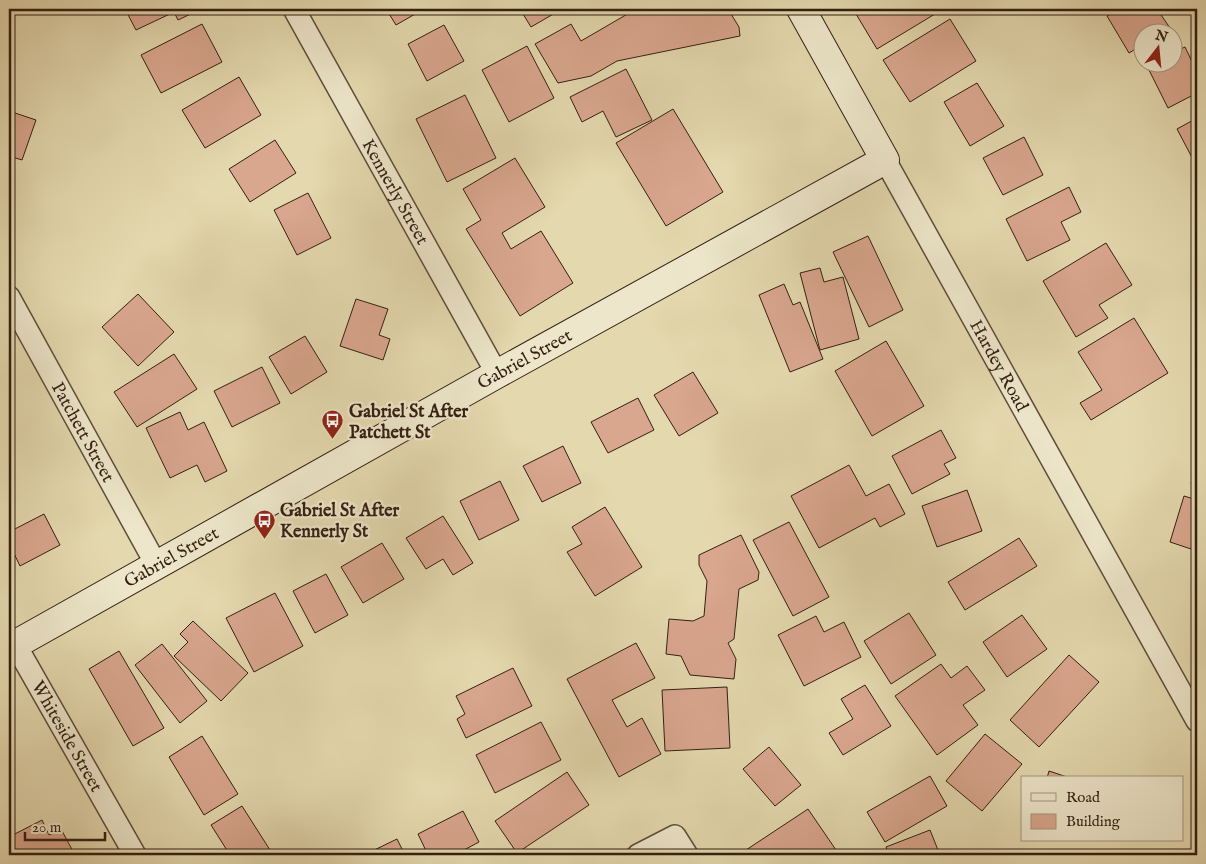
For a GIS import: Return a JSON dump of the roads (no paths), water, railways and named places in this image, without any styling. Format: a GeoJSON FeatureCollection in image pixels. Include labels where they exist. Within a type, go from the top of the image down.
{"type":"FeatureCollection","features":[{"type":"Feature","properties":{"kind":"street","name":"Kennerly Street"},"geometry":{"type":"LineString","coordinates":[[294,9],[497,374]]}},
{"type":"Feature","properties":{"kind":"street","name":"Hardey Road"},"geometry":{"type":"LineString","coordinates":[[801,9],[1197,722]]}},
{"type":"Feature","properties":{"kind":"street","name":"Gabriel Street"},"geometry":{"type":"LineString","coordinates":[[12,646],[497,374],[885,160]]}},
{"type":"Feature","properties":{"kind":"street","name":"Patchett Street"},"geometry":{"type":"LineString","coordinates":[[9,297],[157,566]]}},
{"type":"Feature","properties":{"kind":"street","name":"Whiteside Street"},"geometry":{"type":"LineString","coordinates":[[12,646],[135,855]]}},
{"type":"Feature","properties":{"kind":"street"},"geometry":{"type":"LineString","coordinates":[[638,855],[675,836],[687,855]]}},
{"type":"Feature","properties":{"kind":"place","name":"Gabriel St After Patchett St"},"geometry":{"type":"Point","coordinates":[333,440]}},
{"type":"Feature","properties":{"kind":"place","name":"Gabriel St After Kennerly St"},"geometry":{"type":"Point","coordinates":[264,539]}}]}
